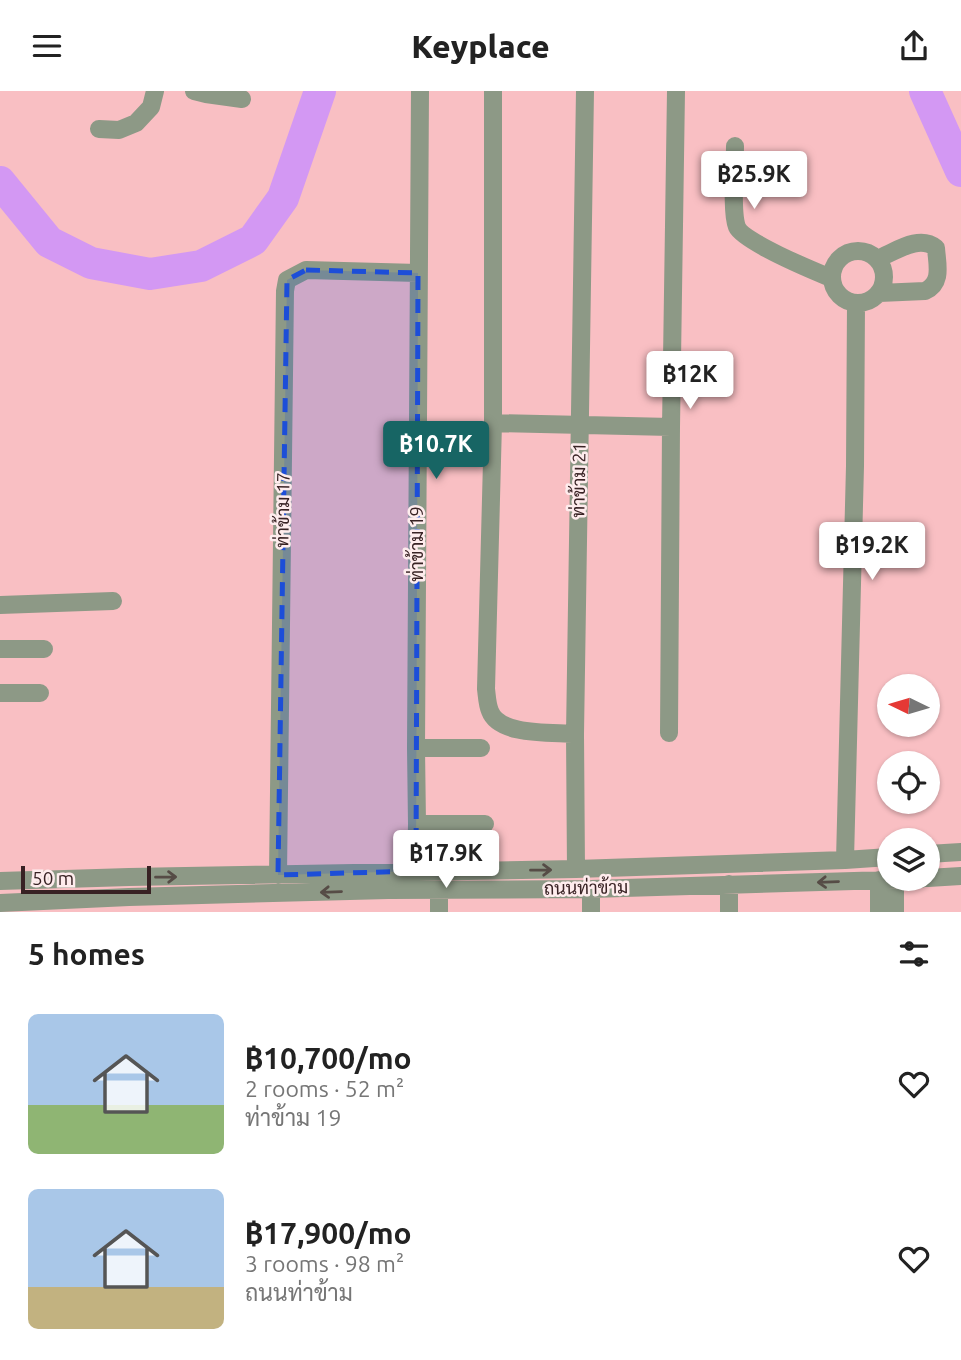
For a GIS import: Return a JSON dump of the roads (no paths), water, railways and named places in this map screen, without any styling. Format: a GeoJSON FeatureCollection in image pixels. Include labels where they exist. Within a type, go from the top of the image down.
{"type":"FeatureCollection","features":[{"type":"Feature","properties":{"kind":"street"},"geometry":{"type":"LineString","coordinates":[[99,129],[119,130],[136,123],[151,107],[155,91]]}},
{"type":"Feature","properties":{"kind":"street"},"geometry":{"type":"LineString","coordinates":[[194,91],[242,99]]}},
{"type":"Feature","properties":{"kind":"street","name":"ท่าข้าม 19"},"geometry":{"type":"LineString","coordinates":[[416,871],[420,91]]}},
{"type":"Feature","properties":{"kind":"street"},"geometry":{"type":"LineString","coordinates":[[493,91],[492,423],[486,689],[490,713],[502,726],[527,731],[575,734]]}},
{"type":"Feature","properties":{"kind":"street","name":"ท่าข้าม 21"},"geometry":{"type":"LineString","coordinates":[[576,869],[575,734],[585,91]]}},
{"type":"Feature","properties":{"kind":"street"},"geometry":{"type":"LineString","coordinates":[[669,733],[676,91]]}},
{"type":"Feature","properties":{"kind":"street"},"geometry":{"type":"LineString","coordinates":[[735,146],[734,202],[738,230],[779,255],[831,278]]}},
{"type":"Feature","properties":{"kind":"street"},"geometry":{"type":"LineString","coordinates":[[877,259],[913,243],[928,242],[936,248],[938,273],[936,283],[925,291],[878,293]]}},
{"type":"Feature","properties":{"kind":"street"},"geometry":{"type":"LineString","coordinates":[[861,251],[870,253],[877,259],[884,279],[878,293],[868,301],[856,304],[836,293],[831,278],[832,269],[843,255],[861,251]]}},
{"type":"Feature","properties":{"kind":"street","name":"ท่าข้าม 17"},"geometry":{"type":"LineString","coordinates":[[278,875],[287,280],[306,270],[418,273]]}},
{"type":"Feature","properties":{"kind":"street"},"geometry":{"type":"LineString","coordinates":[[845,860],[855,479],[856,304]]}},
{"type":"Feature","properties":{"kind":"street"},"geometry":{"type":"LineString","coordinates":[[492,423],[671,427]]}},
{"type":"Feature","properties":{"kind":"street"},"geometry":{"type":"LineString","coordinates":[[0,605],[113,601]]}},
{"type":"Feature","properties":{"kind":"street"},"geometry":{"type":"LineString","coordinates":[[0,649],[44,649]]}},
{"type":"Feature","properties":{"kind":"street"},"geometry":{"type":"LineString","coordinates":[[0,693],[40,692]]}},
{"type":"Feature","properties":{"kind":"street"},"geometry":{"type":"LineString","coordinates":[[416,748],[481,748]]}},
{"type":"Feature","properties":{"kind":"street"},"geometry":{"type":"LineString","coordinates":[[417,824],[485,824]]}},
{"type":"Feature","properties":{"kind":"street"},"geometry":{"type":"LineString","coordinates":[[940,853],[961,852]]}},
{"type":"Feature","properties":{"kind":"street","name":"ถนนท่าข้าม"},"geometry":{"type":"LineString","coordinates":[[0,881],[576,869],[877,857]]}},
{"type":"Feature","properties":{"kind":"street"},"geometry":{"type":"LineString","coordinates":[[940,877],[961,876]]}},
{"type":"Feature","properties":{"kind":"street"},"geometry":{"type":"LineString","coordinates":[[129,877],[129,905]]}},
{"type":"Feature","properties":{"kind":"street","name":"ถนนท่าข้าม"},"geometry":{"type":"LineString","coordinates":[[0,903],[237,903],[439,890],[591,889],[877,880]]}},
{"type":"Feature","properties":{"kind":"street"},"geometry":{"type":"LineString","coordinates":[[729,884],[729,912]]}},
{"type":"Feature","properties":{"kind":"street"},"geometry":{"type":"LineString","coordinates":[[591,889],[591,912]]}},
{"type":"Feature","properties":{"kind":"street"},"geometry":{"type":"LineString","coordinates":[[439,890],[439,912]]}},
{"type":"Feature","properties":{"kind":"street"},"geometry":{"type":"LineString","coordinates":[[879,912],[884,891]]}},
{"type":"Feature","properties":{"kind":"street"},"geometry":{"type":"LineString","coordinates":[[890,891],[895,912]]}},
{"type":"Feature","properties":{"kind":"waterway"},"geometry":{"type":"LineString","coordinates":[[0,182],[49,242],[91,263],[150,274],[201,266],[253,240],[283,198],[320,91]]}},
{"type":"Feature","properties":{"kind":"waterway"},"geometry":{"type":"LineString","coordinates":[[925,91],[961,171]]}}]}
